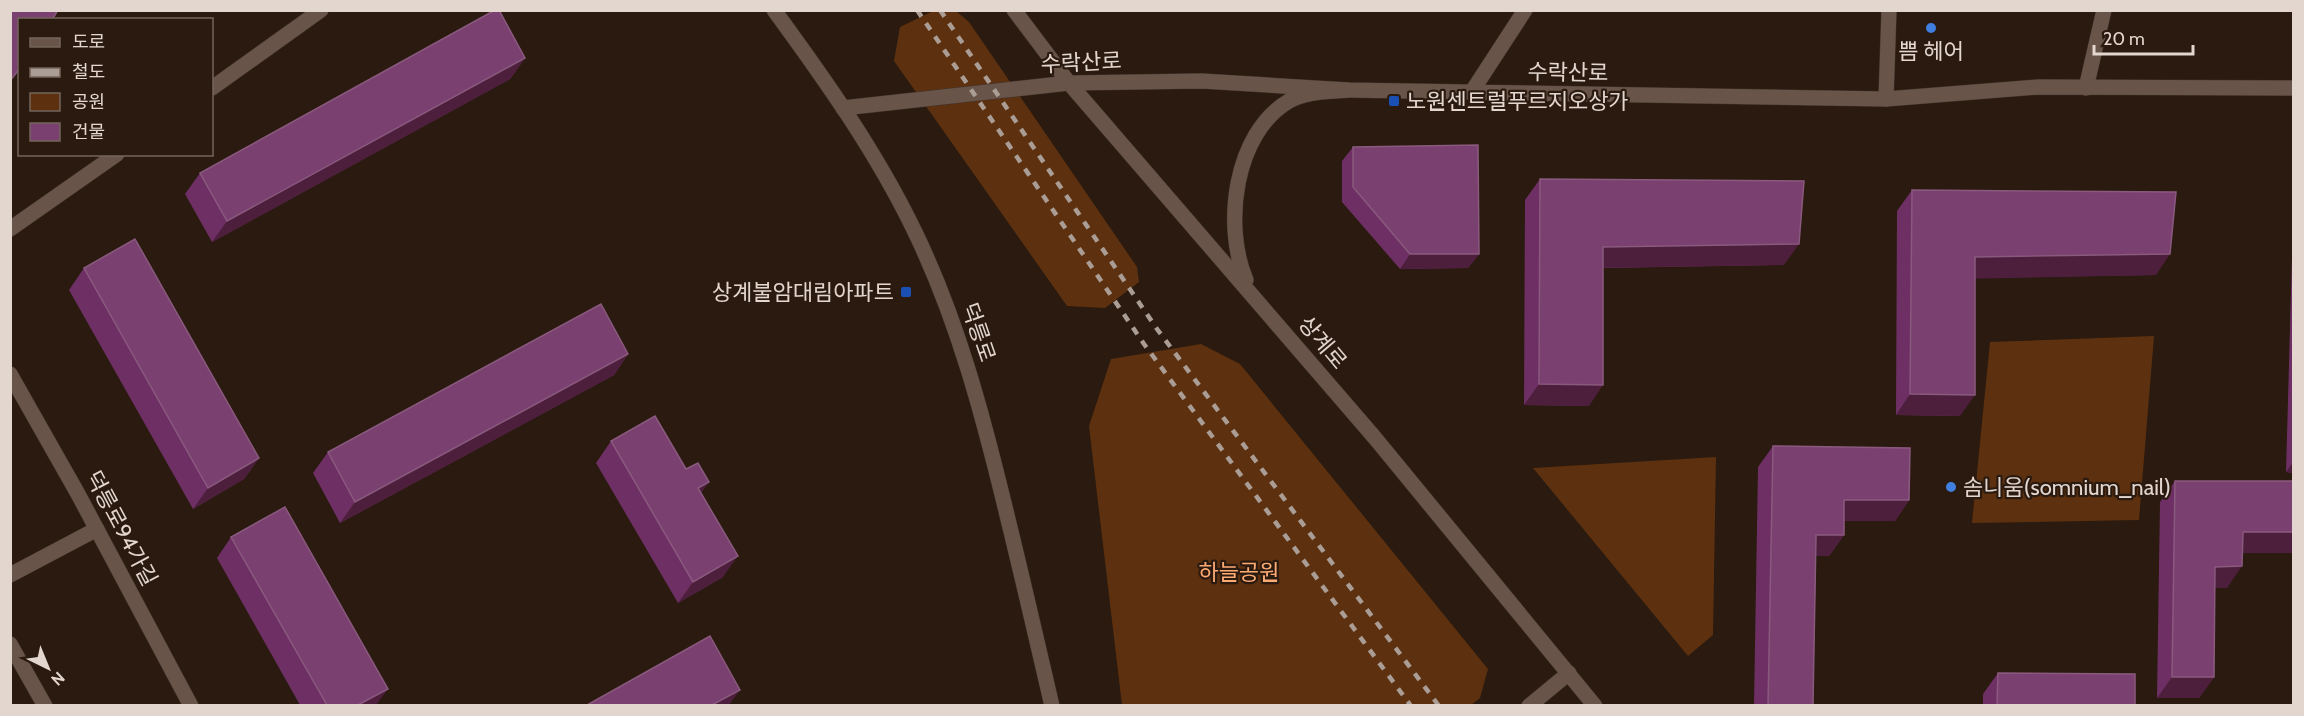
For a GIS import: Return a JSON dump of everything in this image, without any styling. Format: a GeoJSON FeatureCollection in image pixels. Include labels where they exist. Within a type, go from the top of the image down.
{"type":"FeatureCollection","features":[{"type":"Feature","properties":{"kind":"street"},"geometry":{"type":"LineString","coordinates":[[213,87],[321,10]]}},
{"type":"Feature","properties":{"kind":"street","name":"덕릉로"},"geometry":{"type":"LineString","coordinates":[[774,10],[843,108],[887,177],[916,233],[947,308],[980,404],[1052,705]]}},
{"type":"Feature","properties":{"kind":"street","name":"상계로"},"geometry":{"type":"LineString","coordinates":[[1014,10],[1069,82],[1383,447],[1595,705]]}},
{"type":"Feature","properties":{"kind":"street"},"geometry":{"type":"LineString","coordinates":[[1471,93],[1525,10]]}},
{"type":"Feature","properties":{"kind":"street"},"geometry":{"type":"LineString","coordinates":[[1886,99],[1889,10]]}},
{"type":"Feature","properties":{"kind":"street"},"geometry":{"type":"LineString","coordinates":[[2086,88],[2104,10]]}},
{"type":"Feature","properties":{"kind":"street","name":"수락산로"},"geometry":{"type":"LineString","coordinates":[[843,108],[1069,82],[1202,81],[1348,90],[1886,99],[2038,87],[2294,88]]}},
{"type":"Feature","properties":{"kind":"street"},"geometry":{"type":"LineString","coordinates":[[1251,291],[1240,266],[1234,219],[1243,165],[1249,145],[1260,125],[1290,100],[1303,95],[1348,90]]}},
{"type":"Feature","properties":{"kind":"street"},"geometry":{"type":"LineString","coordinates":[[10,229],[114,156]]}},
{"type":"Feature","properties":{"kind":"street","name":"덕릉로94가길"},"geometry":{"type":"LineString","coordinates":[[10,374],[97,529],[191,705]]}},
{"type":"Feature","properties":{"kind":"street"},"geometry":{"type":"LineString","coordinates":[[10,575],[97,529]]}},
{"type":"Feature","properties":{"kind":"street"},"geometry":{"type":"LineString","coordinates":[[10,644],[45,705]]}},
{"type":"Feature","properties":{"kind":"street"},"geometry":{"type":"LineString","coordinates":[[1529,705],[1569,674]]}},
{"type":"Feature","properties":{"kind":"green space"},"geometry":{"type":"Polygon","coordinates":[[[933,11],[956,11],[969,22],[1137,267],[1139,282],[1105,308],[1067,306],[894,61],[900,27],[933,11]]]}},
{"type":"Feature","properties":{"kind":"green space"},"geometry":{"type":"Polygon","coordinates":[[[2154,336],[2139,520],[1972,523],[1990,342],[2154,336]]]}},
{"type":"Feature","properties":{"kind":"green space","name":"하늘공원"},"geometry":{"type":"Polygon","coordinates":[[[1201,344],[1240,364],[1488,669],[1480,698],[1471,705],[1122,705],[1089,426],[1111,359],[1201,344]]]}},
{"type":"Feature","properties":{"kind":"green space"},"geometry":{"type":"Polygon","coordinates":[[[1716,457],[1713,635],[1688,656],[1533,468],[1716,457]]]}},
{"type":"Feature","properties":{"kind":"building"},"geometry":{"type":"Polygon","coordinates":[[[10,10],[58,10],[53,18],[18,18],[18,71],[10,81],[10,10]]]}},
{"type":"Feature","properties":{"kind":"building"},"geometry":{"type":"Polygon","coordinates":[[[495,10],[499,10],[525,58],[227,221],[200,173],[495,10]]]}},
{"type":"Feature","properties":{"kind":"building"},"geometry":{"type":"Polygon","coordinates":[[[1478,145],[1479,254],[1410,254],[1353,187],[1353,147],[1478,145]]]}},
{"type":"Feature","properties":{"kind":"building"},"geometry":{"type":"Polygon","coordinates":[[[1540,179],[1804,181],[1799,244],[1603,247],[1603,385],[1539,384],[1540,179]]]}},
{"type":"Feature","properties":{"kind":"building"},"geometry":{"type":"Polygon","coordinates":[[[1912,190],[2176,192],[2170,254],[1975,257],[1975,395],[1910,394],[1912,190]]]}},
{"type":"Feature","properties":{"kind":"building"},"geometry":{"type":"Polygon","coordinates":[[[135,239],[259,458],[208,488],[84,268],[135,239]]]}},
{"type":"Feature","properties":{"kind":"building"},"geometry":{"type":"Polygon","coordinates":[[[601,304],[628,354],[355,502],[328,452],[601,304]]]}},
{"type":"Feature","properties":{"kind":"building"},"geometry":{"type":"Polygon","coordinates":[[[655,416],[686,469],[698,463],[709,482],[698,488],[738,556],[693,582],[611,441],[655,416]]]}},
{"type":"Feature","properties":{"kind":"building"},"geometry":{"type":"Polygon","coordinates":[[[1773,446],[1910,448],[1909,500],[1844,500],[1844,535],[1816,535],[1813,705],[1768,705],[1773,446]]]}},
{"type":"Feature","properties":{"kind":"building"},"geometry":{"type":"Polygon","coordinates":[[[2175,481],[2294,481],[2294,532],[2243,532],[2242,566],[2215,567],[2214,677],[2172,677],[2175,481]]]}},
{"type":"Feature","properties":{"kind":"building"},"geometry":{"type":"Polygon","coordinates":[[[285,507],[388,689],[358,705],[327,705],[231,537],[285,507]]]}},
{"type":"Feature","properties":{"kind":"building"},"geometry":{"type":"Polygon","coordinates":[[[710,636],[740,690],[712,705],[587,705],[710,636]]]}},
{"type":"Feature","properties":{"kind":"building"},"geometry":{"type":"Polygon","coordinates":[[[1998,673],[2135,674],[2135,705],[1997,705],[1998,673]]]}},
{"type":"Feature","properties":{"kind":"railway"},"geometry":{"type":"LineString","coordinates":[[917,10],[1144,344],[1411,706]]}},
{"type":"Feature","properties":{"kind":"railway"},"geometry":{"type":"LineString","coordinates":[[940,10],[1157,329],[1439,706]]}},
{"type":"Feature","properties":{"kind":"place","name":"쁨 헤어"},"geometry":{"type":"Point","coordinates":[1931,28]}},
{"type":"Feature","properties":{"kind":"place","name":"노원센트럴푸르지오상가"},"geometry":{"type":"Point","coordinates":[1394,101]}},
{"type":"Feature","properties":{"kind":"place","name":"상계불암대림아파트"},"geometry":{"type":"Point","coordinates":[906,292]}},
{"type":"Feature","properties":{"kind":"place","name":"솜니움(somnium_nail)"},"geometry":{"type":"Point","coordinates":[1951,487]}}]}
